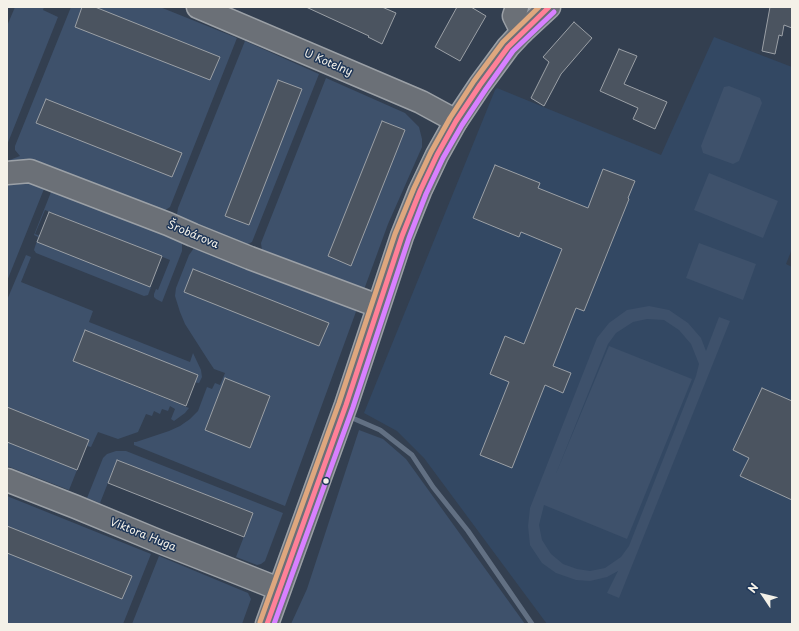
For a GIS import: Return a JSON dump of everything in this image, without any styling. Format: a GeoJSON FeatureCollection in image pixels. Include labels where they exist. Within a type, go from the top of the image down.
{"type":"FeatureCollection","features":[{"type":"Feature","properties":{"kind":"street","name":"U Kotelny"},"geometry":{"type":"LineString","coordinates":[[198,7],[421,102],[456,120]]}},
{"type":"Feature","properties":{"kind":"street"},"geometry":{"type":"LineString","coordinates":[[517,7],[514,16],[522,32]]}},
{"type":"Feature","properties":{"kind":"street"},"geometry":{"type":"LineString","coordinates":[[266,624],[280,589],[342,414],[402,236],[437,155],[456,120],[495,63],[522,32],[549,7]]}},
{"type":"Feature","properties":{"kind":"street","name":"Šrobárova"},"geometry":{"type":"LineString","coordinates":[[7,173],[30,171],[168,224],[250,258],[378,306]]}},
{"type":"Feature","properties":{"kind":"street","name":"Viktora Huga"},"geometry":{"type":"LineString","coordinates":[[7,480],[280,589]]}},
{"type":"Feature","properties":{"kind":"shaded area"},"geometry":{"type":"Polygon","coordinates":[[[15,7],[44,7],[43,10],[58,17],[7,145],[7,26],[15,7]]]}},
{"type":"Feature","properties":{"kind":"shaded area"},"geometry":{"type":"Polygon","coordinates":[[[71,7],[160,7],[237,38],[170,207],[164,211],[179,218],[177,214],[178,208],[245,41],[319,74],[252,242],[246,245],[262,251],[261,243],[326,78],[405,113],[419,127],[422,147],[388,224],[285,506],[134,445],[134,442],[169,431],[190,419],[198,411],[207,387],[212,389],[215,383],[220,385],[225,373],[214,369],[208,360],[185,324],[175,296],[176,288],[189,255],[194,248],[182,244],[182,251],[162,302],[154,297],[154,294],[156,289],[158,290],[170,260],[45,210],[35,234],[40,236],[38,242],[151,287],[148,295],[144,296],[36,253],[34,250],[38,237],[34,235],[51,192],[44,189],[7,281],[7,161],[20,156],[15,150],[15,146],[71,7]]]}},
{"type":"Feature","properties":{"kind":"shaded area"},"geometry":{"type":"Polygon","coordinates":[[[714,37],[792,67],[792,249],[786,264],[792,267],[792,624],[547,624],[424,458],[397,431],[364,413],[495,90],[497,88],[661,155],[714,37]]]}},
{"type":"Feature","properties":{"kind":"shaded area"},"geometry":{"type":"Polygon","coordinates":[[[729,86],[760,98],[762,103],[739,161],[733,164],[703,153],[701,146],[724,87],[729,86]]]}},
{"type":"Feature","properties":{"kind":"shaded area"},"geometry":{"type":"Polygon","coordinates":[[[709,173],[778,201],[763,238],[694,210],[709,173]]]}},
{"type":"Feature","properties":{"kind":"shaded area"},"geometry":{"type":"Polygon","coordinates":[[[699,243],[756,264],[743,300],[686,278],[699,243]]]}},
{"type":"Feature","properties":{"kind":"shaded area"},"geometry":{"type":"Polygon","coordinates":[[[26,255],[31,257],[21,282],[93,311],[89,322],[190,362],[193,353],[201,370],[202,377],[199,383],[73,361],[189,408],[185,413],[174,421],[171,419],[175,409],[170,406],[168,411],[162,409],[160,414],[154,411],[152,416],[146,414],[138,432],[118,439],[98,432],[91,447],[87,446],[89,440],[7,407],[7,300],[26,255]]]}},
{"type":"Feature","properties":{"kind":"shaded area"},"geometry":{"type":"Polygon","coordinates":[[[649,306],[669,310],[688,323],[701,338],[706,351],[719,317],[730,321],[619,598],[607,593],[618,571],[607,577],[590,581],[576,580],[556,573],[542,563],[530,545],[528,526],[530,508],[597,338],[609,323],[627,310],[649,306]],[[647,319],[633,322],[616,333],[608,344],[555,476],[609,346],[692,379],[627,539],[544,505],[539,525],[542,540],[551,554],[563,564],[577,569],[590,571],[605,568],[621,557],[629,546],[696,376],[699,364],[691,344],[679,330],[664,320],[647,319]]]}},
{"type":"Feature","properties":{"kind":"shaded area"},"geometry":{"type":"Polygon","coordinates":[[[359,430],[383,439],[406,459],[525,624],[291,624],[307,589],[359,430]]]}},
{"type":"Feature","properties":{"kind":"shaded area"},"geometry":{"type":"Polygon","coordinates":[[[7,442],[77,470],[69,490],[7,466],[7,442]]]}},
{"type":"Feature","properties":{"kind":"shaded area"},"geometry":{"type":"Polygon","coordinates":[[[116,451],[126,451],[283,513],[265,561],[257,565],[236,557],[253,513],[117,460],[100,503],[87,498],[103,458],[107,454],[116,451]]]}},
{"type":"Feature","properties":{"kind":"shaded area"},"geometry":{"type":"Polygon","coordinates":[[[7,496],[151,554],[123,624],[7,624],[7,496]]]}},
{"type":"Feature","properties":{"kind":"shaded area"},"geometry":{"type":"Polygon","coordinates":[[[159,556],[248,593],[251,599],[242,624],[132,624],[159,556]]]}},
{"type":"Feature","properties":{"kind":"building"},"geometry":{"type":"Polygon","coordinates":[[[82,7],[95,7],[220,57],[210,80],[75,27],[82,7]]]}},
{"type":"Feature","properties":{"kind":"building"},"geometry":{"type":"Polygon","coordinates":[[[306,7],[382,7],[396,13],[382,44],[368,37],[369,36],[306,7]]]}},
{"type":"Feature","properties":{"kind":"building"},"geometry":{"type":"Polygon","coordinates":[[[457,7],[471,7],[486,16],[460,61],[435,47],[457,7]]]}},
{"type":"Feature","properties":{"kind":"building"},"geometry":{"type":"Polygon","coordinates":[[[770,7],[792,7],[792,28],[784,25],[782,36],[779,35],[775,54],[762,51],[770,7]]]}},
{"type":"Feature","properties":{"kind":"building"},"geometry":{"type":"Polygon","coordinates":[[[574,22],[592,38],[561,74],[544,106],[531,98],[549,62],[543,57],[574,22]]]}},
{"type":"Feature","properties":{"kind":"building"},"geometry":{"type":"Polygon","coordinates":[[[619,49],[637,56],[624,84],[667,102],[655,129],[633,119],[638,108],[600,91],[619,49]]]}},
{"type":"Feature","properties":{"kind":"building"},"geometry":{"type":"Polygon","coordinates":[[[278,80],[302,89],[249,225],[225,216],[278,80]]]}},
{"type":"Feature","properties":{"kind":"building"},"geometry":{"type":"Polygon","coordinates":[[[46,99],[182,153],[172,177],[36,123],[46,99]]]}},
{"type":"Feature","properties":{"kind":"building"},"geometry":{"type":"Polygon","coordinates":[[[382,121],[405,130],[351,266],[328,256],[382,121]]]}},
{"type":"Feature","properties":{"kind":"building"},"geometry":{"type":"Polygon","coordinates":[[[495,165],[540,183],[538,188],[588,208],[603,169],[635,181],[584,311],[576,308],[553,366],[571,373],[563,393],[545,385],[512,468],[480,455],[509,382],[490,374],[505,336],[524,344],[562,249],[521,232],[519,237],[473,218],[495,165]]]}},
{"type":"Feature","properties":{"kind":"building"},"geometry":{"type":"Polygon","coordinates":[[[49,212],[162,256],[150,287],[37,242],[49,212]]]}},
{"type":"Feature","properties":{"kind":"building"},"geometry":{"type":"Polygon","coordinates":[[[193,269],[329,323],[319,346],[184,292],[193,269]]]}},
{"type":"Feature","properties":{"kind":"building"},"geometry":{"type":"Polygon","coordinates":[[[85,330],[198,375],[186,406],[73,361],[85,330]]]}},
{"type":"Feature","properties":{"kind":"building"},"geometry":{"type":"Polygon","coordinates":[[[225,378],[270,396],[250,448],[205,430],[225,378]]]}},
{"type":"Feature","properties":{"kind":"building"},"geometry":{"type":"Polygon","coordinates":[[[762,388],[792,401],[792,500],[740,476],[749,458],[733,450],[762,388]]]}},
{"type":"Feature","properties":{"kind":"building"},"geometry":{"type":"Polygon","coordinates":[[[7,407],[89,440],[77,470],[7,442],[7,407]]]}},
{"type":"Feature","properties":{"kind":"building"},"geometry":{"type":"Polygon","coordinates":[[[117,460],[253,513],[244,537],[108,483],[117,460]]]}},
{"type":"Feature","properties":{"kind":"building"},"geometry":{"type":"Polygon","coordinates":[[[7,526],[132,576],[122,599],[7,553],[7,526]]]}},
{"type":"Feature","properties":{"kind":"waterway"},"geometry":{"type":"LineString","coordinates":[[350,417],[380,430],[412,455],[433,487],[468,531],[532,624]]}},
{"type":"Feature","properties":{"kind":"transit line"},"geometry":{"type":"LineString","coordinates":[[260,622],[339,403],[395,234],[414,188],[431,152],[450,118],[474,81],[503,42],[539,7]]}},
{"type":"Feature","properties":{"kind":"transit line"},"geometry":{"type":"LineString","coordinates":[[267,624],[346,405],[402,236],[420,191],[437,155],[456,121],[480,85],[508,47],[549,7]]}},
{"type":"Feature","properties":{"kind":"transit line"},"geometry":{"type":"LineString","coordinates":[[274,624],[353,407],[409,238],[426,194],[443,158],[462,125],[486,89],[513,51],[554,12]]}}]}
